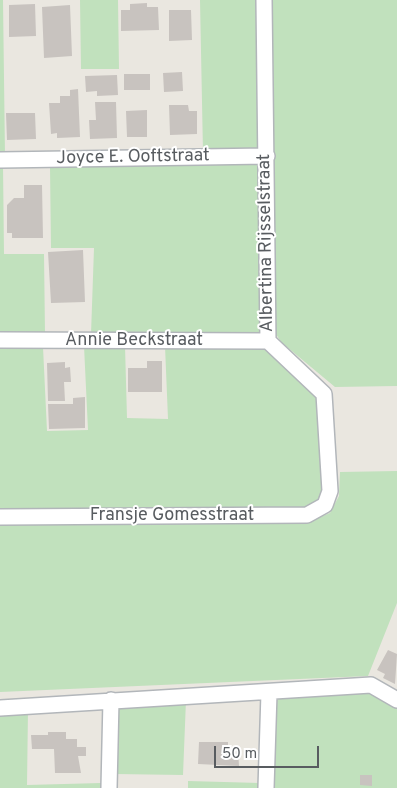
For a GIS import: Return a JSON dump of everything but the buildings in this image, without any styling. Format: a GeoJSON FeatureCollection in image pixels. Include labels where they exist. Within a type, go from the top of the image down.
{"type":"FeatureCollection","features":[{"type":"Feature","properties":{"kind":"street","name":"Albertina Rijsselstraat"},"geometry":{"type":"LineString","coordinates":[[264,0],[268,341],[319,387],[324,394],[330,491]]}},
{"type":"Feature","properties":{"kind":"street","name":"Joyce E. Ooftstraat"},"geometry":{"type":"LineString","coordinates":[[0,160],[266,156]]}},
{"type":"Feature","properties":{"kind":"street","name":"Annie Beckstraat"},"geometry":{"type":"LineString","coordinates":[[0,340],[268,341]]}},
{"type":"Feature","properties":{"kind":"street","name":"Fransje Gomesstraat"},"geometry":{"type":"LineString","coordinates":[[0,517],[307,516],[325,505],[330,491]]}},
{"type":"Feature","properties":{"kind":"street"},"geometry":{"type":"LineString","coordinates":[[0,708],[111,700],[269,693],[372,685],[397,700]]}},
{"type":"Feature","properties":{"kind":"street"},"geometry":{"type":"LineString","coordinates":[[266,788],[269,693]]}},
{"type":"Feature","properties":{"kind":"street"},"geometry":{"type":"LineString","coordinates":[[109,788],[111,700]]}},
{"type":"Feature","properties":{"kind":"green space"},"geometry":{"type":"Polygon","coordinates":[[[0,0],[3,0],[5,156],[0,156],[0,0]]]}},
{"type":"Feature","properties":{"kind":"green space"},"geometry":{"type":"Polygon","coordinates":[[[80,0],[118,0],[119,69],[81,69],[80,0]]]}},
{"type":"Feature","properties":{"kind":"green space"},"geometry":{"type":"Polygon","coordinates":[[[200,0],[259,0],[262,148],[256,151],[203,153],[200,0]]]}},
{"type":"Feature","properties":{"kind":"green space"},"geometry":{"type":"Polygon","coordinates":[[[272,0],[397,0],[397,386],[335,387],[281,342],[276,334],[272,0]]]}},
{"type":"Feature","properties":{"kind":"green space"},"geometry":{"type":"Polygon","coordinates":[[[262,161],[263,336],[91,334],[94,248],[51,248],[50,167],[262,161]]]}},
{"type":"Feature","properties":{"kind":"green space"},"geometry":{"type":"Polygon","coordinates":[[[0,165],[3,165],[4,254],[44,254],[45,334],[0,334],[0,165]]]}},
{"type":"Feature","properties":{"kind":"green space"},"geometry":{"type":"Polygon","coordinates":[[[259,345],[325,395],[328,494],[304,511],[0,513],[0,346],[43,347],[47,431],[88,430],[84,346],[125,346],[127,418],[168,419],[165,346],[259,345]]]}},
{"type":"Feature","properties":{"kind":"green space"},"geometry":{"type":"Polygon","coordinates":[[[397,471],[397,603],[368,676],[0,692],[0,524],[313,520],[330,513],[339,496],[340,472],[397,471]]]}},
{"type":"Feature","properties":{"kind":"green space"},"geometry":{"type":"Polygon","coordinates":[[[355,691],[371,694],[397,706],[397,788],[270,788],[272,706],[277,700],[285,697],[355,691]]]}},
{"type":"Feature","properties":{"kind":"green space"},"geometry":{"type":"Polygon","coordinates":[[[186,700],[183,775],[115,774],[116,713],[122,706],[186,700]]]}},
{"type":"Feature","properties":{"kind":"green space"},"geometry":{"type":"Polygon","coordinates":[[[28,710],[27,785],[101,783],[101,788],[0,788],[0,712],[28,710]]]}},
{"type":"Feature","properties":{"kind":"green space"},"geometry":{"type":"Polygon","coordinates":[[[188,781],[260,783],[260,788],[188,788],[188,781]]]}}]}
